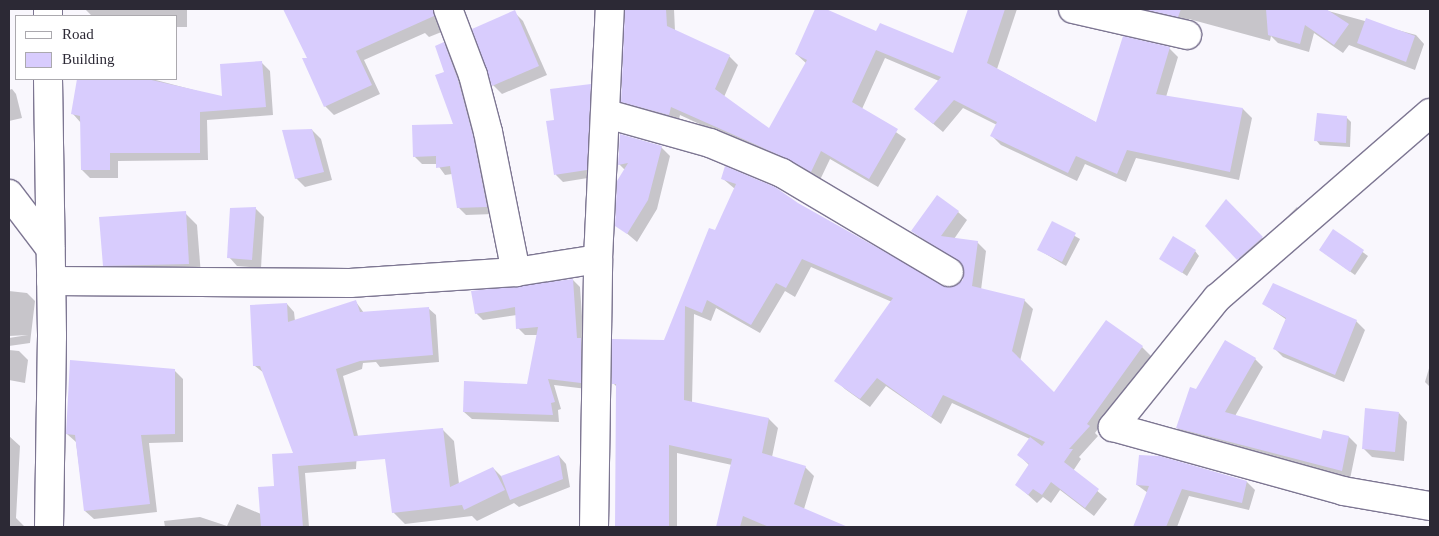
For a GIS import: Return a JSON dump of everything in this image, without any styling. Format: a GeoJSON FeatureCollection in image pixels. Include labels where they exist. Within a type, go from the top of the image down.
{"type":"FeatureCollection","features":[{"type":"Feature","properties":{"kind":"street"},"geometry":{"type":"LineString","coordinates":[[448,9],[473,75],[488,132],[516,272]]}},
{"type":"Feature","properties":{"kind":"street"},"geometry":{"type":"LineString","coordinates":[[594,527],[598,260],[608,114],[610,9]]}},
{"type":"Feature","properties":{"kind":"street"},"geometry":{"type":"LineString","coordinates":[[1073,9],[1188,35]]}},
{"type":"Feature","properties":{"kind":"street"},"geometry":{"type":"LineString","coordinates":[[48,80],[51,281],[49,527]]}},
{"type":"Feature","properties":{"kind":"street"},"geometry":{"type":"LineString","coordinates":[[1430,112],[1217,298],[1113,428],[1343,491],[1430,506]]}},
{"type":"Feature","properties":{"kind":"street"},"geometry":{"type":"LineString","coordinates":[[608,114],[710,143],[782,173],[949,272]]}},
{"type":"Feature","properties":{"kind":"street"},"geometry":{"type":"LineString","coordinates":[[9,194],[50,248]]}},
{"type":"Feature","properties":{"kind":"street"},"geometry":{"type":"LineString","coordinates":[[51,281],[350,283],[516,272],[598,260]]}},
{"type":"Feature","properties":{"kind":"building"},"geometry":{"type":"Polygon","coordinates":[[[283,9],[433,9],[434,16],[356,51],[372,85],[324,107],[302,58],[307,58],[283,9]]]}},
{"type":"Feature","properties":{"kind":"building"},"geometry":{"type":"Polygon","coordinates":[[[625,9],[666,9],[667,26],[730,55],[715,89],[769,128],[807,60],[795,54],[815,9],[826,9],[876,31],[880,23],[953,53],[968,9],[1005,9],[987,63],[1096,122],[1123,36],[1170,47],[1156,94],[1243,108],[1230,172],[1127,150],[1117,174],[1076,156],[1068,173],[990,136],[997,122],[954,100],[933,124],[914,109],[941,77],[876,50],[852,102],[898,129],[869,179],[821,151],[811,172],[788,159],[671,107],[669,115],[621,102],[625,9]]]}},
{"type":"Feature","properties":{"kind":"building"},"geometry":{"type":"Polygon","coordinates":[[[1142,9],[1181,9],[1178,17],[1142,9]]]}},
{"type":"Feature","properties":{"kind":"building"},"geometry":{"type":"Polygon","coordinates":[[[1266,9],[1326,9],[1349,24],[1334,45],[1305,25],[1300,44],[1268,35],[1266,9]]]}},
{"type":"Feature","properties":{"kind":"building"},"geometry":{"type":"Polygon","coordinates":[[[515,10],[539,66],[492,86],[472,29],[515,10]]]}},
{"type":"Feature","properties":{"kind":"building"},"geometry":{"type":"Polygon","coordinates":[[[1366,18],[1415,36],[1406,62],[1357,43],[1366,18]]]}},
{"type":"Feature","properties":{"kind":"building"},"geometry":{"type":"Polygon","coordinates":[[[444,42],[458,80],[473,136],[487,207],[457,208],[450,166],[436,168],[436,156],[413,157],[412,125],[453,124],[435,75],[444,72],[435,46],[444,42]]]}},
{"type":"Feature","properties":{"kind":"building"},"geometry":{"type":"Polygon","coordinates":[[[262,61],[266,107],[200,112],[200,153],[110,153],[110,170],[81,170],[80,116],[71,114],[77,80],[151,80],[222,96],[220,64],[262,61]]]}},
{"type":"Feature","properties":{"kind":"building"},"geometry":{"type":"Polygon","coordinates":[[[591,84],[587,170],[554,175],[546,121],[554,120],[550,89],[591,84]]]}},
{"type":"Feature","properties":{"kind":"building"},"geometry":{"type":"Polygon","coordinates":[[[1317,113],[1347,116],[1346,143],[1314,141],[1317,113]]]}},
{"type":"Feature","properties":{"kind":"building"},"geometry":{"type":"Polygon","coordinates":[[[312,129],[324,172],[295,179],[282,130],[312,129]]]}},
{"type":"Feature","properties":{"kind":"building"},"geometry":{"type":"Polygon","coordinates":[[[620,134],[662,146],[648,200],[627,234],[615,226],[617,181],[628,163],[618,165],[620,134]]]}},
{"type":"Feature","properties":{"kind":"building"},"geometry":{"type":"Polygon","coordinates":[[[725,166],[775,187],[798,203],[949,288],[963,280],[962,264],[911,231],[937,195],[959,211],[941,236],[978,241],[972,286],[1025,299],[1012,351],[1054,392],[1106,320],[1143,346],[1087,424],[1090,426],[1069,449],[1073,449],[1064,462],[1099,489],[1085,508],[1051,482],[1042,495],[1033,489],[1028,495],[1015,485],[1029,464],[1017,455],[1030,437],[1042,446],[1045,442],[943,395],[931,417],[877,378],[860,399],[834,381],[893,298],[802,259],[786,288],[776,283],[751,325],[707,300],[702,313],[685,306],[684,400],[769,418],[762,453],[806,466],[794,504],[848,527],[769,527],[743,516],[740,527],[716,527],[732,459],[669,445],[669,527],[615,527],[616,384],[612,384],[612,339],[664,340],[709,228],[715,230],[736,184],[721,179],[725,166]]]}},
{"type":"Feature","properties":{"kind":"building"},"geometry":{"type":"Polygon","coordinates":[[[1226,199],[1263,237],[1237,260],[1205,226],[1226,199]]]}},
{"type":"Feature","properties":{"kind":"building"},"geometry":{"type":"Polygon","coordinates":[[[256,207],[252,260],[227,258],[230,208],[256,207]]]}},
{"type":"Feature","properties":{"kind":"building"},"geometry":{"type":"Polygon","coordinates":[[[186,211],[189,264],[103,266],[99,217],[186,211]]]}},
{"type":"Feature","properties":{"kind":"building"},"geometry":{"type":"Polygon","coordinates":[[[1052,221],[1076,233],[1062,262],[1037,250],[1052,221]]]}},
{"type":"Feature","properties":{"kind":"building"},"geometry":{"type":"Polygon","coordinates":[[[1333,229],[1364,250],[1350,272],[1319,250],[1333,229]]]}},
{"type":"Feature","properties":{"kind":"building"},"geometry":{"type":"Polygon","coordinates":[[[1173,236],[1196,250],[1182,273],[1159,259],[1173,236]]]}},
{"type":"Feature","properties":{"kind":"building"},"geometry":{"type":"Polygon","coordinates":[[[573,279],[577,338],[581,338],[581,383],[548,379],[555,402],[551,403],[553,415],[463,412],[464,381],[527,384],[538,327],[516,329],[515,307],[475,314],[471,291],[573,279]]]}},
{"type":"Feature","properties":{"kind":"building"},"geometry":{"type":"Polygon","coordinates":[[[1273,283],[1357,320],[1335,375],[1273,349],[1286,318],[1262,304],[1273,283]]]}},
{"type":"Feature","properties":{"kind":"building"},"geometry":{"type":"Polygon","coordinates":[[[356,300],[360,312],[429,307],[433,355],[360,361],[336,369],[354,436],[443,428],[450,487],[493,467],[505,490],[464,510],[462,505],[392,513],[385,459],[298,466],[303,527],[261,527],[258,487],[274,486],[272,454],[293,453],[260,366],[253,366],[250,305],[287,303],[288,322],[356,300]]]}},
{"type":"Feature","properties":{"kind":"building"},"geometry":{"type":"Polygon","coordinates":[[[1225,340],[1256,358],[1225,412],[1321,439],[1323,430],[1349,436],[1342,471],[1176,428],[1190,387],[1196,389],[1225,340]]]}},
{"type":"Feature","properties":{"kind":"building"},"geometry":{"type":"Polygon","coordinates":[[[70,360],[175,369],[175,434],[141,435],[150,504],[84,511],[75,435],[66,434],[70,360]]]}},
{"type":"Feature","properties":{"kind":"building"},"geometry":{"type":"Polygon","coordinates":[[[1365,408],[1399,412],[1395,452],[1362,449],[1365,408]]]}},
{"type":"Feature","properties":{"kind":"building"},"geometry":{"type":"Polygon","coordinates":[[[559,455],[563,479],[510,500],[501,476],[559,455]]]}},
{"type":"Feature","properties":{"kind":"building"},"geometry":{"type":"Polygon","coordinates":[[[1139,455],[1160,456],[1247,481],[1242,503],[1182,489],[1166,527],[1133,527],[1149,486],[1136,485],[1139,455]]]}}]}
